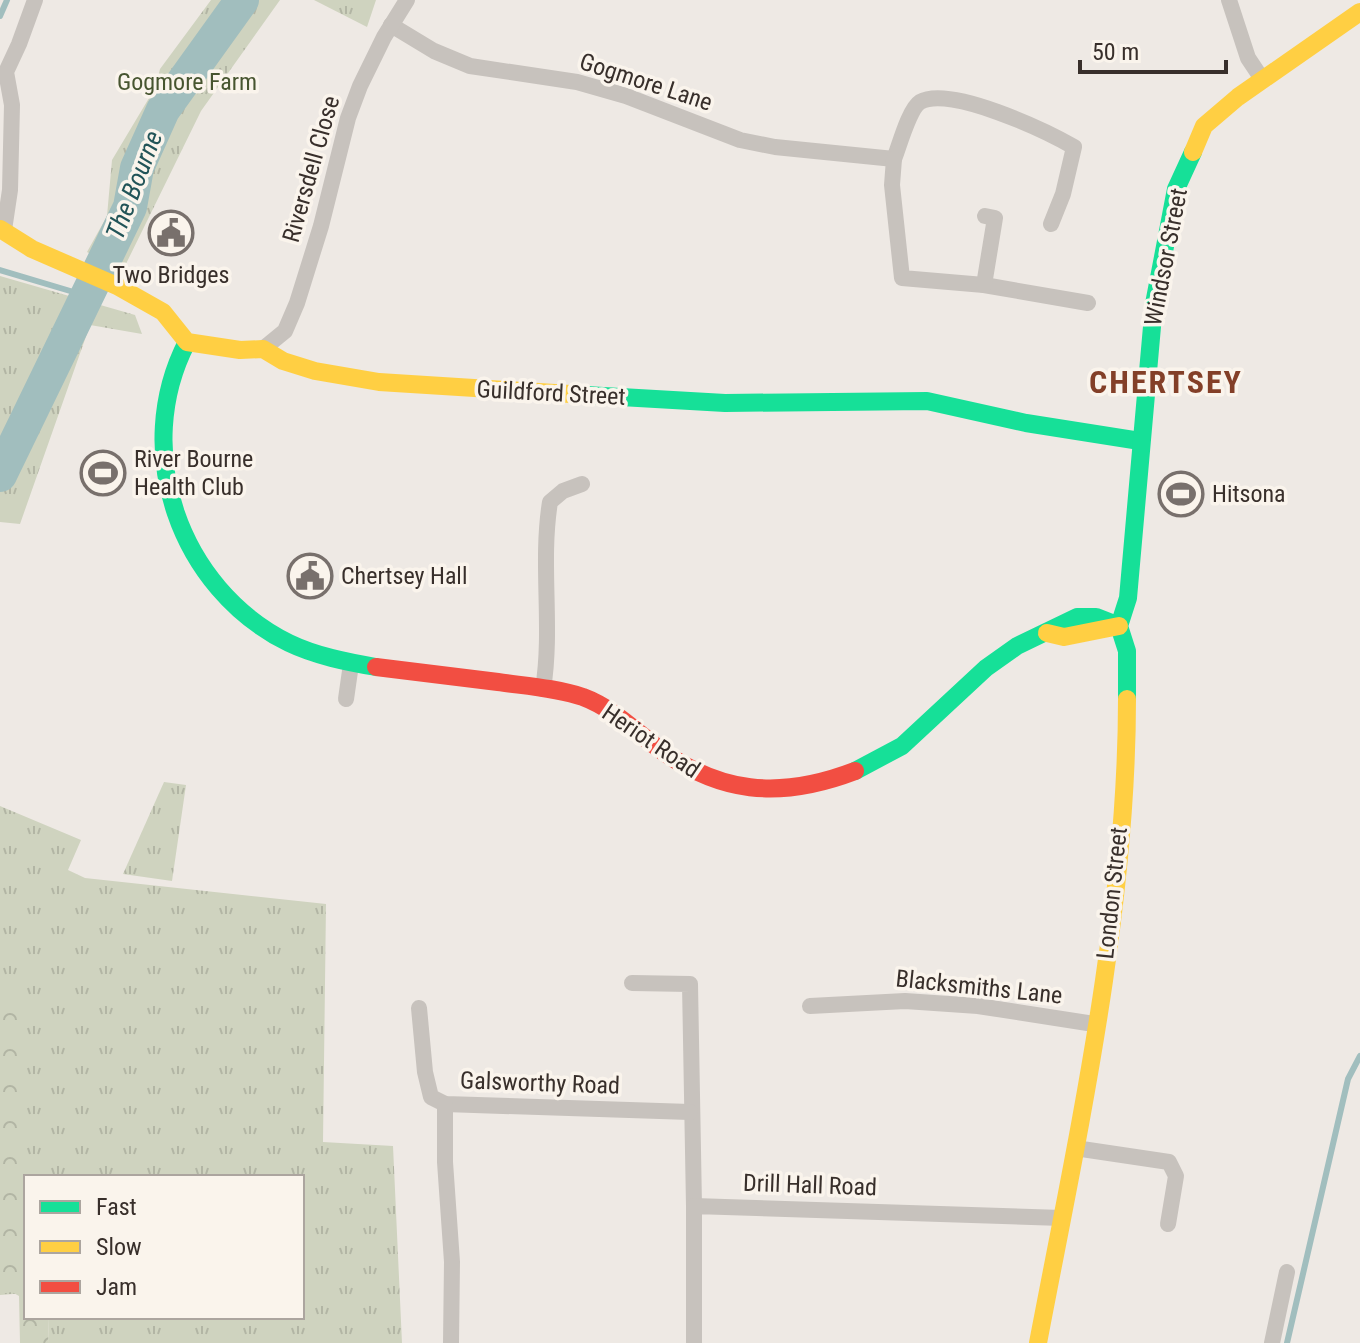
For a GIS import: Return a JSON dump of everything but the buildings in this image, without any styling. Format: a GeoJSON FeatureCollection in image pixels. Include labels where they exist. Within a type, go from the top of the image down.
{"type":"FeatureCollection","features":[{"type":"Feature","properties":{"kind":"main road","name":"Windsor Street"},"geometry":{"type":"LineString","coordinates":[[1140,441],[1154,304],[1176,189],[1204,126],[1262,79],[1360,12]]}},
{"type":"Feature","properties":{"kind":"main road"},"geometry":{"type":"LineString","coordinates":[[2,230],[32,249],[131,293],[163,312],[187,342]]}},
{"type":"Feature","properties":{"kind":"main road","name":"Guildford Street"},"geometry":{"type":"LineString","coordinates":[[187,342],[240,350],[263,349],[283,361],[315,371],[379,382],[725,403],[927,401],[1026,423],[1140,441]]}},
{"type":"Feature","properties":{"kind":"main road","name":"Heriot Road"},"geometry":{"type":"LineString","coordinates":[[187,342],[175,362],[161,434],[170,501],[184,535],[202,566],[234,604],[266,630],[318,656],[351,664],[543,689],[585,698],[608,709],[690,770],[718,783],[744,790],[772,789],[843,777],[885,757],[913,738],[971,681],[1014,647],[1047,633],[1064,637],[1119,626]]}},
{"type":"Feature","properties":{"kind":"main road","name":"London Street"},"geometry":{"type":"LineString","coordinates":[[1038,1343],[1109,946],[1127,748],[1127,651],[1119,626],[1128,598],[1140,441]]}},
{"type":"Feature","properties":{"kind":"street"},"geometry":{"type":"LineString","coordinates":[[2,230],[10,190],[12,105],[3,70],[35,0]]}},
{"type":"Feature","properties":{"kind":"street","name":"Riversdell Close"},"geometry":{"type":"LineString","coordinates":[[263,349],[285,331],[297,303],[321,226],[348,118],[360,86],[407,0]]}},
{"type":"Feature","properties":{"kind":"street"},"geometry":{"type":"LineString","coordinates":[[1229,0],[1248,58],[1262,79]]}},
{"type":"Feature","properties":{"kind":"street","name":"Gogmore Lane"},"geometry":{"type":"LineString","coordinates":[[391,25],[434,51],[470,66],[577,82],[626,96],[740,140],[775,147],[894,159]]}},
{"type":"Feature","properties":{"kind":"street"},"geometry":{"type":"LineString","coordinates":[[1051,224],[1063,194],[1074,147],[1013,117],[945,99],[916,104],[894,159],[892,185],[902,278],[984,285],[1088,303]]}},
{"type":"Feature","properties":{"kind":"street"},"geometry":{"type":"LineString","coordinates":[[984,285],[995,218],[985,216]]}},
{"type":"Feature","properties":{"kind":"street"},"geometry":{"type":"LineString","coordinates":[[543,689],[548,658],[545,535],[550,502],[563,491],[582,484]]}},
{"type":"Feature","properties":{"kind":"street"},"geometry":{"type":"LineString","coordinates":[[346,699],[351,664]]}},
{"type":"Feature","properties":{"kind":"street"},"geometry":{"type":"LineString","coordinates":[[632,983],[690,984],[694,1343]]}},
{"type":"Feature","properties":{"kind":"street","name":"Blacksmiths Lane"},"geometry":{"type":"LineString","coordinates":[[810,1006],[905,1001],[978,1006],[1094,1024]]}},
{"type":"Feature","properties":{"kind":"street","name":"Galsworthy Road"},"geometry":{"type":"LineString","coordinates":[[419,1008],[425,1072],[431,1097],[445,1104],[690,1112]]}},
{"type":"Feature","properties":{"kind":"street"},"geometry":{"type":"LineString","coordinates":[[445,1104],[445,1162],[452,1262],[451,1343]]}},
{"type":"Feature","properties":{"kind":"street"},"geometry":{"type":"LineString","coordinates":[[1075,1148],[1169,1162],[1176,1176],[1168,1224]]}},
{"type":"Feature","properties":{"kind":"street","name":"Drill Hall Road"},"geometry":{"type":"LineString","coordinates":[[694,1206],[1062,1218]]}},
{"type":"Feature","properties":{"kind":"street"},"geometry":{"type":"LineString","coordinates":[[1272,1343],[1287,1272]]}},
{"type":"Feature","properties":{"kind":"green space","name":"Gogmore Farm"},"geometry":{"type":"Polygon","coordinates":[[[211,0],[280,0],[201,111],[122,272],[87,252],[107,216],[112,160],[155,88],[160,69],[211,0]]]}},
{"type":"Feature","properties":{"kind":"green space"},"geometry":{"type":"Polygon","coordinates":[[[314,0],[376,0],[367,27],[314,0]]]}},
{"type":"Feature","properties":{"kind":"green space"},"geometry":{"type":"Polygon","coordinates":[[[0,276],[135,315],[142,334],[90,325],[20,524],[0,522],[0,276]]]}},
{"type":"Feature","properties":{"kind":"green space"},"geometry":{"type":"Polygon","coordinates":[[[164,782],[186,785],[172,881],[123,874],[164,782]]]}},
{"type":"Feature","properties":{"kind":"green space"},"geometry":{"type":"Polygon","coordinates":[[[0,806],[81,840],[68,870],[85,878],[326,904],[323,1142],[393,1146],[402,1343],[48,1343],[49,1319],[304,1319],[304,1175],[24,1175],[24,1293],[0,1295],[0,806]]]}},
{"type":"Feature","properties":{"kind":"green space"},"geometry":{"type":"Polygon","coordinates":[[[0,996],[20,1002],[24,1319],[49,1319],[48,1343],[20,1343],[19,1296],[12,1292],[0,1294],[0,996]]]}},
{"type":"Feature","properties":{"kind":"waterway","name":"The Bourne"},"geometry":{"type":"LineString","coordinates":[[0,16],[7,0]]}},
{"type":"Feature","properties":{"kind":"waterway","name":"The Bourne"},"geometry":{"type":"LineString","coordinates":[[0,475],[130,207],[137,168],[163,110],[242,0]]}},
{"type":"Feature","properties":{"kind":"waterway","name":"The Bourne"},"geometry":{"type":"LineString","coordinates":[[0,270],[87,296]]}},
{"type":"Feature","properties":{"kind":"waterway"},"geometry":{"type":"LineString","coordinates":[[1287,1343],[1348,1079],[1360,1056]]}},
{"type":"Feature","properties":{"kind":"traffic: fast"},"geometry":{"type":"LineString","coordinates":[[1127,699],[1127,651],[1119,626],[1128,598],[1154,304],[1176,189],[1193,152]]}},
{"type":"Feature","properties":{"kind":"traffic: fast"},"geometry":{"type":"LineString","coordinates":[[187,342],[171,384],[164,427],[166,470],[176,513],[194,553],[219,588],[251,619],[289,643],[332,658],[376,667]]}},
{"type":"Feature","properties":{"kind":"traffic: fast"},"geometry":{"type":"LineString","coordinates":[[586,395],[725,403],[927,401],[1026,423],[1140,441]]}},
{"type":"Feature","properties":{"kind":"traffic: fast"},"geometry":{"type":"LineString","coordinates":[[855,771],[902,746],[986,668],[1017,646],[1077,617],[1096,617],[1119,626]]}},
{"type":"Feature","properties":{"kind":"traffic: slow"},"geometry":{"type":"LineString","coordinates":[[1193,152],[1204,126],[1238,97],[1360,12]]}},
{"type":"Feature","properties":{"kind":"traffic: slow"},"geometry":{"type":"LineString","coordinates":[[0,229],[32,249],[117,286],[163,312],[187,342],[240,350],[263,349],[283,361],[315,371],[379,382],[586,395]]}},
{"type":"Feature","properties":{"kind":"traffic: slow"},"geometry":{"type":"LineString","coordinates":[[1047,633],[1064,637],[1119,626]]}},
{"type":"Feature","properties":{"kind":"traffic: slow"},"geometry":{"type":"LineString","coordinates":[[1038,1343],[1098,1023],[1119,861],[1127,699]]}},
{"type":"Feature","properties":{"kind":"traffic: jam"},"geometry":{"type":"LineString","coordinates":[[376,667],[562,691],[583,697],[611,712],[678,761],[726,782],[750,787],[801,786],[855,771]]}},
{"type":"Feature","properties":{"kind":"place","name":"Two Bridges"},"geometry":{"type":"Point","coordinates":[171,233]}},
{"type":"Feature","properties":{"kind":"place","name":"River Bourne Health Club"},"geometry":{"type":"Point","coordinates":[103,473]}},
{"type":"Feature","properties":{"kind":"place","name":"Hitsona"},"geometry":{"type":"Point","coordinates":[1181,494]}},
{"type":"Feature","properties":{"kind":"place","name":"Chertsey Hall"},"geometry":{"type":"Point","coordinates":[310,576]}},
{"type":"Feature","properties":{"kind":"district","name":"CHERTSEY"},"geometry":{"type":"Point","coordinates":[1166,382]}}]}
